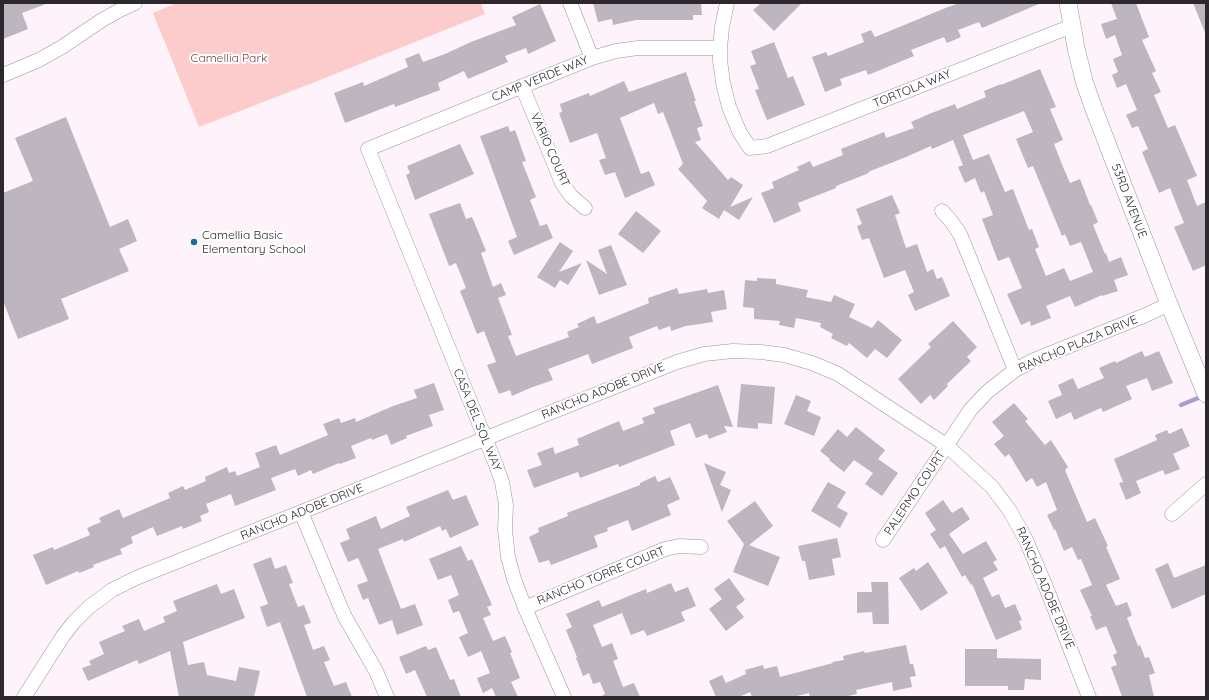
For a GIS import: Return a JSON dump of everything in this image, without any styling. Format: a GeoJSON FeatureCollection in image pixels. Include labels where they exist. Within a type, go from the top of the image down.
{"type":"FeatureCollection","features":[{"type":"Feature","properties":{"kind":"street"},"geometry":{"type":"LineString","coordinates":[[3,75],[45,57],[102,20],[135,3]]}},
{"type":"Feature","properties":{"kind":"street"},"geometry":{"type":"LineString","coordinates":[[570,3],[592,58]]}},
{"type":"Feature","properties":{"kind":"street"},"geometry":{"type":"LineString","coordinates":[[720,48],[722,27],[727,3]]}},
{"type":"Feature","properties":{"kind":"street","name":"53RD AVENUE"},"geometry":{"type":"LineString","coordinates":[[1068,3],[1076,48],[1084,80],[1095,112],[1204,390]]}},
{"type":"Feature","properties":{"kind":"street","name":"TORTOLA WAY"},"geometry":{"type":"LineString","coordinates":[[720,48],[723,83],[729,107],[740,133],[750,148],[766,146],[1072,26]]}},
{"type":"Feature","properties":{"kind":"street","name":"CAMP VERDE WAY"},"geometry":{"type":"LineString","coordinates":[[368,149],[592,58],[616,51],[638,48],[720,48]]}},
{"type":"Feature","properties":{"kind":"street","name":"VARIO COURT"},"geometry":{"type":"LineString","coordinates":[[522,86],[562,183],[571,196],[585,208]]}},
{"type":"Feature","properties":{"kind":"street","name":"CASA DEL SOL WAY"},"geometry":{"type":"LineString","coordinates":[[368,149],[502,482],[506,504],[505,530],[508,557],[514,579],[564,697]]}},
{"type":"Feature","properties":{"kind":"street"},"geometry":{"type":"LineString","coordinates":[[942,210],[960,234],[1016,370]]}},
{"type":"Feature","properties":{"kind":"street","name":"RANCHO PLAZA DRIVE"},"geometry":{"type":"LineString","coordinates":[[946,445],[971,410],[987,392],[1016,370],[1034,360],[1146,315],[1169,304]]}},
{"type":"Feature","properties":{"kind":"street","name":"RANCHO ADOBE DRIVE"},"geometry":{"type":"LineString","coordinates":[[24,697],[63,636],[74,622],[89,607],[112,590],[136,578],[676,362],[704,354],[732,351],[761,352],[784,355],[812,363],[838,374],[946,445],[992,487],[1010,511],[1026,540],[1044,581],[1089,697]]}},
{"type":"Feature","properties":{"kind":"street","name":"PALERMO COURT"},"geometry":{"type":"LineString","coordinates":[[883,540],[946,445]]}},
{"type":"Feature","properties":{"kind":"street"},"geometry":{"type":"LineString","coordinates":[[1172,514],[1206,484]]}},
{"type":"Feature","properties":{"kind":"street"},"geometry":{"type":"LineString","coordinates":[[301,512],[345,617],[376,671],[387,697]]}},
{"type":"Feature","properties":{"kind":"street","name":"RANCHO TORRE COURT"},"geometry":{"type":"LineString","coordinates":[[525,608],[664,549],[679,546],[701,547]]}},
{"type":"Feature","properties":{"kind":"green space","name":"Camellia Park"},"geometry":{"type":"Polygon","coordinates":[[[177,3],[481,3],[485,14],[199,127],[153,13],[177,3]]]}},
{"type":"Feature","properties":{"kind":"building"},"geometry":{"type":"Polygon","coordinates":[[[3,3],[46,4],[22,13],[28,29],[3,39],[3,3]]]}},
{"type":"Feature","properties":{"kind":"building"},"geometry":{"type":"Polygon","coordinates":[[[593,3],[701,3],[702,15],[693,15],[693,20],[636,20],[613,25],[612,19],[598,22],[593,3]]]}},
{"type":"Feature","properties":{"kind":"building"},"geometry":{"type":"Polygon","coordinates":[[[761,3],[802,3],[774,31],[753,10],[761,3]]]}},
{"type":"Feature","properties":{"kind":"building"},"geometry":{"type":"Polygon","coordinates":[[[960,3],[1041,3],[982,28],[979,22],[958,30],[961,37],[947,43],[944,37],[911,50],[914,56],[868,75],[866,70],[840,79],[842,85],[825,92],[812,57],[826,52],[828,56],[864,42],[861,34],[871,30],[875,37],[960,3]]]}},
{"type":"Feature","properties":{"kind":"building"},"geometry":{"type":"Polygon","coordinates":[[[1111,3],[1136,3],[1149,37],[1142,40],[1156,71],[1152,73],[1161,92],[1154,95],[1168,128],[1175,125],[1197,176],[1187,180],[1197,206],[1206,202],[1206,265],[1193,271],[1174,227],[1184,223],[1170,188],[1159,193],[1142,152],[1148,149],[1138,126],[1132,128],[1126,115],[1137,110],[1126,84],[1117,88],[1112,75],[1118,72],[1113,59],[1122,55],[1115,35],[1106,39],[1101,24],[1117,19],[1111,3]]]}},
{"type":"Feature","properties":{"kind":"building"},"geometry":{"type":"Polygon","coordinates":[[[1193,3],[1206,3],[1206,35],[1193,3]]]}},
{"type":"Feature","properties":{"kind":"building"},"geometry":{"type":"Polygon","coordinates":[[[540,4],[556,41],[528,54],[526,48],[505,56],[508,62],[468,79],[464,71],[438,83],[440,90],[395,107],[394,104],[345,123],[334,93],[363,82],[364,86],[408,67],[405,59],[419,53],[423,62],[516,25],[512,17],[540,4]]]}},
{"type":"Feature","properties":{"kind":"building"},"geometry":{"type":"Polygon","coordinates":[[[774,42],[788,78],[793,76],[805,105],[767,120],[755,90],[759,89],[750,66],[756,64],[751,51],[774,42]]]}},
{"type":"Feature","properties":{"kind":"building"},"geometry":{"type":"Polygon","coordinates":[[[1040,69],[1056,107],[1050,109],[1063,140],[1054,144],[1063,167],[1070,183],[1080,179],[1098,222],[1093,225],[1109,262],[1121,257],[1128,275],[1114,280],[1118,291],[1102,295],[1075,307],[1070,296],[1046,306],[1051,318],[1031,326],[1030,321],[1021,325],[1007,294],[1022,288],[1009,257],[998,261],[982,219],[993,215],[984,191],[981,193],[975,178],[965,183],[958,167],[963,165],[953,140],[932,149],[931,146],[798,203],[801,211],[774,223],[761,193],[774,188],[772,182],[799,170],[797,167],[810,161],[813,167],[843,155],[841,149],[884,132],[886,138],[914,128],[911,122],[955,104],[957,109],[986,97],[984,91],[1040,69]],[[1024,111],[963,135],[973,160],[989,154],[1005,192],[1013,189],[1029,230],[1032,229],[1039,247],[1035,249],[1046,276],[1064,268],[1070,281],[1093,272],[1081,242],[1070,246],[1065,234],[1062,236],[1033,166],[1028,168],[1016,139],[1033,132],[1024,111]]]}},
{"type":"Feature","properties":{"kind":"building"},"geometry":{"type":"Polygon","coordinates":[[[686,72],[703,126],[697,128],[701,140],[695,142],[728,180],[731,177],[743,185],[730,207],[753,197],[739,220],[724,210],[719,219],[702,208],[707,201],[678,169],[683,164],[663,112],[658,114],[654,103],[620,118],[641,174],[649,171],[655,185],[625,198],[615,172],[605,175],[599,160],[606,158],[597,133],[570,143],[559,113],[562,112],[560,104],[589,93],[590,96],[624,81],[629,92],[686,72]]]}},
{"type":"Feature","properties":{"kind":"building"},"geometry":{"type":"Polygon","coordinates":[[[66,117],[110,227],[128,219],[137,241],[119,249],[129,271],[61,299],[69,319],[18,339],[3,301],[3,193],[33,181],[15,138],[66,117]]]}},
{"type":"Feature","properties":{"kind":"building"},"geometry":{"type":"Polygon","coordinates":[[[508,126],[510,132],[515,130],[526,161],[522,162],[536,197],[530,200],[540,226],[547,224],[553,238],[514,255],[508,241],[517,237],[480,136],[508,126]]]}},
{"type":"Feature","properties":{"kind":"building"},"geometry":{"type":"Polygon","coordinates":[[[460,144],[474,174],[415,200],[406,175],[410,173],[407,166],[460,144]]]}},
{"type":"Feature","properties":{"kind":"building"},"geometry":{"type":"Polygon","coordinates":[[[892,195],[900,213],[895,215],[906,248],[917,244],[927,272],[933,269],[937,279],[942,277],[950,296],[915,311],[908,295],[914,292],[905,270],[884,278],[869,238],[862,240],[857,226],[862,224],[856,209],[892,195]]]}},
{"type":"Feature","properties":{"kind":"building"},"geometry":{"type":"Polygon","coordinates":[[[460,203],[466,219],[472,217],[486,251],[481,253],[493,287],[501,283],[506,295],[498,298],[512,335],[508,336],[516,356],[569,337],[567,332],[579,327],[577,324],[594,316],[597,324],[649,303],[648,298],[677,288],[679,294],[707,289],[708,293],[724,290],[727,309],[711,312],[713,322],[686,326],[671,331],[670,326],[659,330],[657,326],[629,337],[633,348],[592,364],[588,354],[548,369],[553,380],[512,396],[510,390],[499,394],[487,365],[496,362],[484,331],[477,334],[460,291],[466,288],[456,263],[449,266],[429,214],[460,203]]]}},
{"type":"Feature","properties":{"kind":"building"},"geometry":{"type":"Polygon","coordinates":[[[636,211],[661,231],[643,253],[618,234],[636,211]]]}},
{"type":"Feature","properties":{"kind":"building"},"geometry":{"type":"Polygon","coordinates":[[[560,242],[573,251],[559,272],[582,263],[568,285],[560,280],[555,288],[537,277],[560,242]]]}},
{"type":"Feature","properties":{"kind":"building"},"geometry":{"type":"Polygon","coordinates":[[[611,245],[627,285],[599,295],[586,260],[607,274],[598,250],[611,245]]]}},
{"type":"Feature","properties":{"kind":"building"},"geometry":{"type":"Polygon","coordinates":[[[757,278],[776,279],[776,284],[808,290],[806,297],[831,302],[834,295],[855,304],[849,317],[872,328],[878,320],[902,340],[887,358],[875,349],[867,358],[849,343],[847,346],[831,338],[833,334],[820,327],[821,323],[796,318],[794,328],[779,325],[780,321],[754,319],[754,308],[743,307],[745,280],[757,281],[757,278]]]}},
{"type":"Feature","properties":{"kind":"building"},"geometry":{"type":"Polygon","coordinates":[[[953,321],[977,347],[967,357],[971,361],[947,384],[948,386],[934,400],[930,395],[921,404],[898,379],[931,347],[928,344],[953,321]]]}},
{"type":"Feature","properties":{"kind":"building"},"geometry":{"type":"Polygon","coordinates":[[[1142,351],[1145,357],[1159,351],[1173,383],[1152,391],[1147,378],[1126,386],[1132,399],[1103,412],[1101,408],[1074,420],[1071,412],[1056,419],[1048,401],[1062,395],[1058,385],[1073,378],[1078,389],[1104,378],[1099,368],[1115,361],[1116,363],[1142,351]]]}},
{"type":"Feature","properties":{"kind":"building"},"geometry":{"type":"Polygon","coordinates":[[[434,383],[444,410],[429,415],[433,426],[406,436],[407,438],[391,445],[387,434],[372,440],[371,438],[351,446],[356,458],[340,464],[339,463],[313,474],[311,470],[298,476],[295,469],[271,478],[276,490],[235,506],[231,494],[206,504],[209,512],[200,516],[202,521],[183,529],[182,526],[157,536],[153,527],[131,537],[133,543],[120,549],[122,554],[93,565],[94,567],[79,573],[78,571],[46,585],[33,555],[53,547],[54,550],[90,535],[87,528],[101,522],[99,518],[119,509],[123,518],[170,498],[168,493],[183,486],[185,490],[206,481],[205,477],[227,467],[229,473],[235,471],[237,476],[260,467],[255,453],[276,445],[280,455],[328,435],[323,424],[339,418],[341,423],[355,418],[356,422],[393,406],[417,398],[414,390],[434,383]]]}},
{"type":"Feature","properties":{"kind":"building"},"geometry":{"type":"Polygon","coordinates":[[[741,384],[775,387],[772,424],[758,423],[758,429],[737,427],[741,384]]]}},
{"type":"Feature","properties":{"kind":"building"},"geometry":{"type":"Polygon","coordinates":[[[718,385],[733,427],[724,426],[727,432],[709,439],[707,434],[696,438],[690,423],[670,431],[675,445],[619,467],[618,464],[580,478],[578,472],[534,488],[527,470],[542,465],[537,453],[553,447],[555,454],[579,445],[577,439],[619,421],[623,431],[644,423],[642,418],[655,413],[653,408],[718,385]]]}},
{"type":"Feature","properties":{"kind":"building"},"geometry":{"type":"Polygon","coordinates":[[[796,395],[811,401],[807,411],[821,417],[814,436],[784,424],[796,395]]]}},
{"type":"Feature","properties":{"kind":"building"},"geometry":{"type":"Polygon","coordinates":[[[1014,403],[1028,419],[1025,421],[1045,445],[1051,440],[1068,467],[1065,470],[1087,522],[1095,518],[1108,546],[1106,547],[1120,579],[1106,585],[1116,606],[1127,602],[1132,615],[1127,618],[1138,646],[1140,645],[1145,658],[1149,657],[1155,673],[1149,675],[1154,697],[1122,697],[1111,667],[1117,665],[1113,655],[1117,653],[1106,626],[1096,630],[1090,616],[1092,616],[1080,590],[1092,585],[1081,559],[1078,560],[1072,547],[1064,551],[1055,529],[1054,530],[1047,515],[1057,510],[1046,482],[1037,487],[1032,478],[1026,482],[1009,454],[1005,457],[994,444],[1004,436],[992,422],[1014,403]]]}},
{"type":"Feature","properties":{"kind":"building"},"geometry":{"type":"Polygon","coordinates":[[[856,427],[885,450],[878,459],[898,473],[882,496],[865,484],[873,473],[854,460],[844,472],[820,451],[838,429],[847,437],[856,427]]]}},
{"type":"Feature","properties":{"kind":"building"},"geometry":{"type":"Polygon","coordinates":[[[1182,428],[1190,446],[1173,454],[1180,469],[1165,475],[1163,470],[1136,481],[1141,493],[1126,500],[1119,483],[1123,482],[1114,459],[1157,440],[1155,435],[1167,430],[1169,434],[1182,428]]]}},
{"type":"Feature","properties":{"kind":"building"},"geometry":{"type":"Polygon","coordinates":[[[704,463],[726,472],[720,485],[731,490],[722,512],[704,463]]]}},
{"type":"Feature","properties":{"kind":"building"},"geometry":{"type":"Polygon","coordinates":[[[655,476],[658,482],[670,477],[680,499],[667,505],[671,515],[632,531],[628,520],[607,528],[608,531],[594,536],[598,547],[551,565],[549,560],[539,563],[529,537],[539,532],[538,528],[568,516],[567,513],[640,485],[640,483],[655,476]]]}},
{"type":"Feature","properties":{"kind":"building"},"geometry":{"type":"Polygon","coordinates":[[[828,482],[846,492],[837,507],[848,513],[840,528],[811,511],[828,482]]]}},
{"type":"Feature","properties":{"kind":"building"},"geometry":{"type":"Polygon","coordinates":[[[448,490],[453,500],[466,495],[479,525],[450,538],[446,529],[442,531],[440,526],[404,542],[403,539],[378,549],[401,609],[415,604],[423,625],[397,635],[392,620],[379,625],[368,598],[363,600],[357,585],[368,581],[358,558],[348,562],[340,543],[350,539],[346,529],[376,516],[381,529],[410,516],[406,507],[448,490]]]}},
{"type":"Feature","properties":{"kind":"building"},"geometry":{"type":"Polygon","coordinates":[[[943,500],[952,513],[962,507],[970,519],[949,534],[963,554],[986,541],[997,560],[993,562],[998,570],[983,578],[992,597],[999,594],[1005,608],[1015,604],[1022,620],[1019,621],[1022,629],[996,640],[972,584],[971,585],[965,575],[962,577],[945,546],[940,549],[930,534],[936,530],[925,513],[943,500]]]}},
{"type":"Feature","properties":{"kind":"building"},"geometry":{"type":"Polygon","coordinates":[[[755,501],[773,526],[749,545],[780,557],[768,586],[733,572],[744,544],[727,521],[755,501]]]}},
{"type":"Feature","properties":{"kind":"building"},"geometry":{"type":"Polygon","coordinates":[[[837,538],[841,557],[832,559],[835,575],[809,580],[805,561],[802,561],[798,546],[837,538]]]}},
{"type":"Feature","properties":{"kind":"building"},"geometry":{"type":"Polygon","coordinates":[[[461,546],[468,561],[472,559],[492,605],[487,607],[491,615],[483,618],[493,641],[505,636],[512,652],[510,653],[520,678],[511,682],[518,697],[496,697],[492,688],[483,693],[477,678],[490,673],[481,651],[468,657],[459,637],[468,633],[459,611],[453,613],[448,600],[459,595],[451,575],[438,580],[429,559],[461,546]]]}},
{"type":"Feature","properties":{"kind":"building"},"geometry":{"type":"Polygon","coordinates":[[[271,557],[275,569],[286,565],[293,583],[289,584],[298,607],[304,605],[311,623],[304,625],[313,650],[324,646],[330,660],[324,662],[334,686],[346,682],[352,697],[307,697],[280,622],[267,627],[260,607],[268,604],[253,564],[271,557]]]}},
{"type":"Feature","properties":{"kind":"building"},"geometry":{"type":"Polygon","coordinates":[[[928,562],[948,593],[921,611],[899,578],[914,568],[916,571],[928,562]]]}},
{"type":"Feature","properties":{"kind":"building"},"geometry":{"type":"Polygon","coordinates":[[[1168,563],[1174,578],[1206,565],[1206,594],[1172,609],[1155,569],[1168,563]]]}},
{"type":"Feature","properties":{"kind":"building"},"geometry":{"type":"Polygon","coordinates":[[[729,578],[745,600],[736,607],[744,617],[726,631],[709,609],[722,599],[714,589],[729,578]]]}},
{"type":"Feature","properties":{"kind":"building"},"geometry":{"type":"Polygon","coordinates":[[[871,582],[888,582],[889,624],[873,624],[872,612],[857,613],[857,592],[872,592],[871,582]]]}},
{"type":"Feature","properties":{"kind":"building"},"geometry":{"type":"Polygon","coordinates":[[[671,583],[675,592],[688,587],[696,606],[681,612],[685,621],[647,636],[644,630],[631,635],[622,613],[593,625],[602,647],[612,643],[618,659],[613,661],[623,687],[634,683],[640,697],[600,697],[605,694],[600,682],[593,684],[589,673],[583,676],[566,630],[572,627],[566,614],[599,600],[602,607],[646,589],[647,593],[671,583]]]}},
{"type":"Feature","properties":{"kind":"building"},"geometry":{"type":"Polygon","coordinates":[[[217,584],[221,594],[234,589],[245,618],[183,642],[188,665],[204,662],[207,675],[236,681],[239,667],[260,671],[254,697],[179,697],[170,651],[139,664],[137,660],[88,681],[82,668],[91,665],[89,661],[104,654],[99,642],[125,631],[122,626],[139,619],[144,631],[165,622],[163,617],[177,611],[173,601],[217,584]]]}},
{"type":"Feature","properties":{"kind":"building"},"geometry":{"type":"Polygon","coordinates":[[[906,645],[910,664],[913,664],[916,676],[910,677],[912,687],[893,691],[892,682],[856,690],[857,694],[844,697],[810,697],[809,693],[793,697],[752,697],[750,692],[739,697],[716,697],[709,681],[722,675],[726,683],[746,674],[745,670],[763,665],[764,669],[777,666],[780,677],[844,660],[843,656],[864,651],[865,653],[906,645]]]}},
{"type":"Feature","properties":{"kind":"building"},"geometry":{"type":"Polygon","coordinates":[[[426,646],[428,650],[436,647],[450,680],[454,679],[461,697],[427,697],[415,670],[406,674],[399,657],[426,646]]]}},
{"type":"Feature","properties":{"kind":"building"},"geometry":{"type":"Polygon","coordinates":[[[965,649],[997,649],[997,658],[1041,659],[1041,680],[1025,679],[1024,690],[1008,690],[1008,686],[965,686],[965,649]]]}},
{"type":"Feature","properties":{"kind":"waterway"},"geometry":{"type":"LineString","coordinates":[[1181,405],[1203,396]]}},
{"type":"Feature","properties":{"kind":"place","name":"Camellia Basic Elementary School"},"geometry":{"type":"Point","coordinates":[194,242]}}]}
